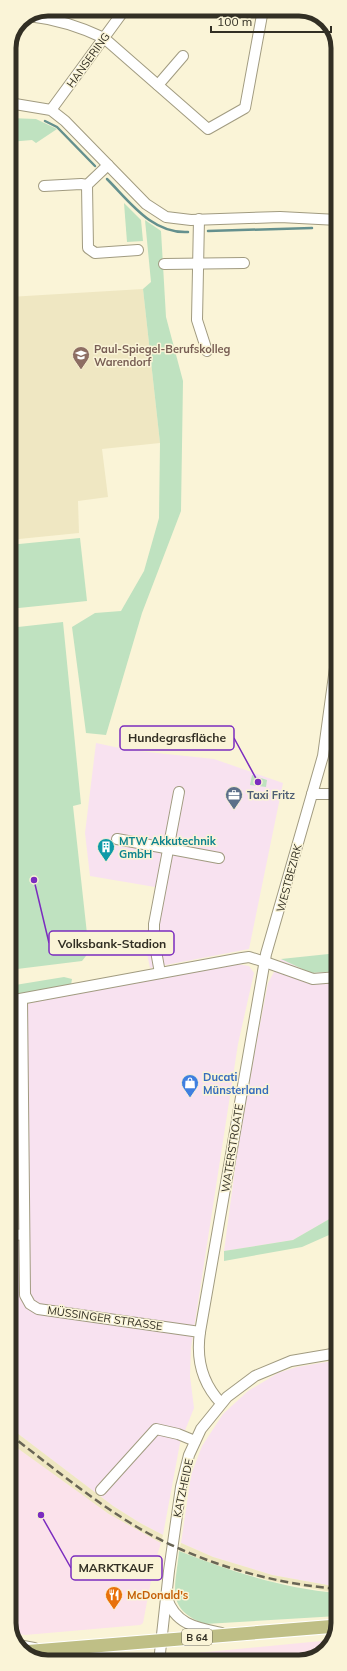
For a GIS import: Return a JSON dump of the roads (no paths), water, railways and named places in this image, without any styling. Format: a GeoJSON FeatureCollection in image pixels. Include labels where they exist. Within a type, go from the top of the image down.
{"type":"FeatureCollection","features":[{"type":"Feature","properties":{"kind":"main road","name":"B 64"},"geometry":{"type":"LineString","coordinates":[[32,1651],[331,1626]]}},
{"type":"Feature","properties":{"kind":"street"},"geometry":{"type":"LineString","coordinates":[[52,16],[93,32],[104,38],[208,129],[244,108],[262,16]]}},
{"type":"Feature","properties":{"kind":"street","name":"HANSERING"},"geometry":{"type":"LineString","coordinates":[[51,110],[120,16]]}},
{"type":"Feature","properties":{"kind":"street"},"geometry":{"type":"LineString","coordinates":[[158,85],[183,56]]}},
{"type":"Feature","properties":{"kind":"street"},"geometry":{"type":"LineString","coordinates":[[16,104],[51,110],[65,121],[146,204],[166,217],[200,219],[280,217],[331,220]]}},
{"type":"Feature","properties":{"kind":"street"},"geometry":{"type":"LineString","coordinates":[[108,165],[87,185],[88,248],[95,253],[138,250]]}},
{"type":"Feature","properties":{"kind":"street"},"geometry":{"type":"LineString","coordinates":[[44,186],[87,185]]}},
{"type":"Feature","properties":{"kind":"street"},"geometry":{"type":"LineString","coordinates":[[200,219],[197,320],[207,351]]}},
{"type":"Feature","properties":{"kind":"street"},"geometry":{"type":"LineString","coordinates":[[164,264],[244,263]]}},
{"type":"Feature","properties":{"kind":"street","name":"WESTBEZIRK"},"geometry":{"type":"LineString","coordinates":[[265,962],[268,946],[324,750],[331,698]]}},
{"type":"Feature","properties":{"kind":"street"},"geometry":{"type":"LineString","coordinates":[[160,973],[153,934],[179,792]]}},
{"type":"Feature","properties":{"kind":"street"},"geometry":{"type":"LineString","coordinates":[[312,794],[331,794]]}},
{"type":"Feature","properties":{"kind":"street"},"geometry":{"type":"LineString","coordinates":[[117,839],[219,858]]}},
{"type":"Feature","properties":{"kind":"street"},"geometry":{"type":"LineString","coordinates":[[16,1000],[249,957],[313,979],[331,978]]}},
{"type":"Feature","properties":{"kind":"street","name":"WATERSTROATE"},"geometry":{"type":"LineString","coordinates":[[221,1403],[211,1392],[203,1376],[198,1351],[246,1059],[265,962]]}},
{"type":"Feature","properties":{"kind":"street","name":"MÜSSINGER STRASSE"},"geometry":{"type":"LineString","coordinates":[[22,999],[25,1295],[30,1304],[38,1309],[200,1332]]}},
{"type":"Feature","properties":{"kind":"street"},"geometry":{"type":"LineString","coordinates":[[16,1234],[24,1235]]}},
{"type":"Feature","properties":{"kind":"street","name":"KATZHEIDE"},"geometry":{"type":"LineString","coordinates":[[159,1655],[181,1488],[187,1462],[195,1441],[206,1421],[221,1403],[242,1385],[273,1367],[303,1358],[331,1355]]}},
{"type":"Feature","properties":{"kind":"street"},"geometry":{"type":"LineString","coordinates":[[101,1490],[156,1429],[178,1434],[195,1441]]}},
{"type":"Feature","properties":{"kind":"street"},"geometry":{"type":"LineString","coordinates":[[166,1594],[172,1610],[185,1623],[202,1629],[232,1634]]}},
{"type":"Feature","properties":{"kind":"street"},"geometry":{"type":"LineString","coordinates":[[26,1646],[52,1649]]}},
{"type":"Feature","properties":{"kind":"waterway"},"geometry":{"type":"LineString","coordinates":[[45,121],[57,127],[95,166]]}},
{"type":"Feature","properties":{"kind":"waterway"},"geometry":{"type":"LineString","coordinates":[[107,179],[133,206],[153,222],[163,228],[188,232]]}},
{"type":"Feature","properties":{"kind":"waterway"},"geometry":{"type":"LineString","coordinates":[[208,231],[312,228]]}},
{"type":"Feature","properties":{"kind":"railway"},"geometry":{"type":"LineString","coordinates":[[16,1439],[120,1517],[184,1551],[234,1569],[259,1576],[286,1582],[331,1588]]}},
{"type":"Feature","properties":{"kind":"place","name":"Paul-Spiegel-Berufskolleg Warendorf"},"geometry":{"type":"Point","coordinates":[81,370]}},
{"type":"Feature","properties":{"kind":"place","name":"Hundegrasfläche"},"geometry":{"type":"Point","coordinates":[258,782]}},
{"type":"Feature","properties":{"kind":"place","name":"Taxi Fritz"},"geometry":{"type":"Point","coordinates":[234,810]}},
{"type":"Feature","properties":{"kind":"place","name":"MTW Akkutechnik GmbH"},"geometry":{"type":"Point","coordinates":[106,862]}},
{"type":"Feature","properties":{"kind":"place","name":"Volksbank-Stadion"},"geometry":{"type":"Point","coordinates":[34,880]}},
{"type":"Feature","properties":{"kind":"place","name":"Ducati Münsterland"},"geometry":{"type":"Point","coordinates":[190,1098]}},
{"type":"Feature","properties":{"kind":"place","name":"MARKTKAUF"},"geometry":{"type":"Point","coordinates":[41,1515]}},
{"type":"Feature","properties":{"kind":"place","name":"McDonald's"},"geometry":{"type":"Point","coordinates":[114,1610]}}]}
